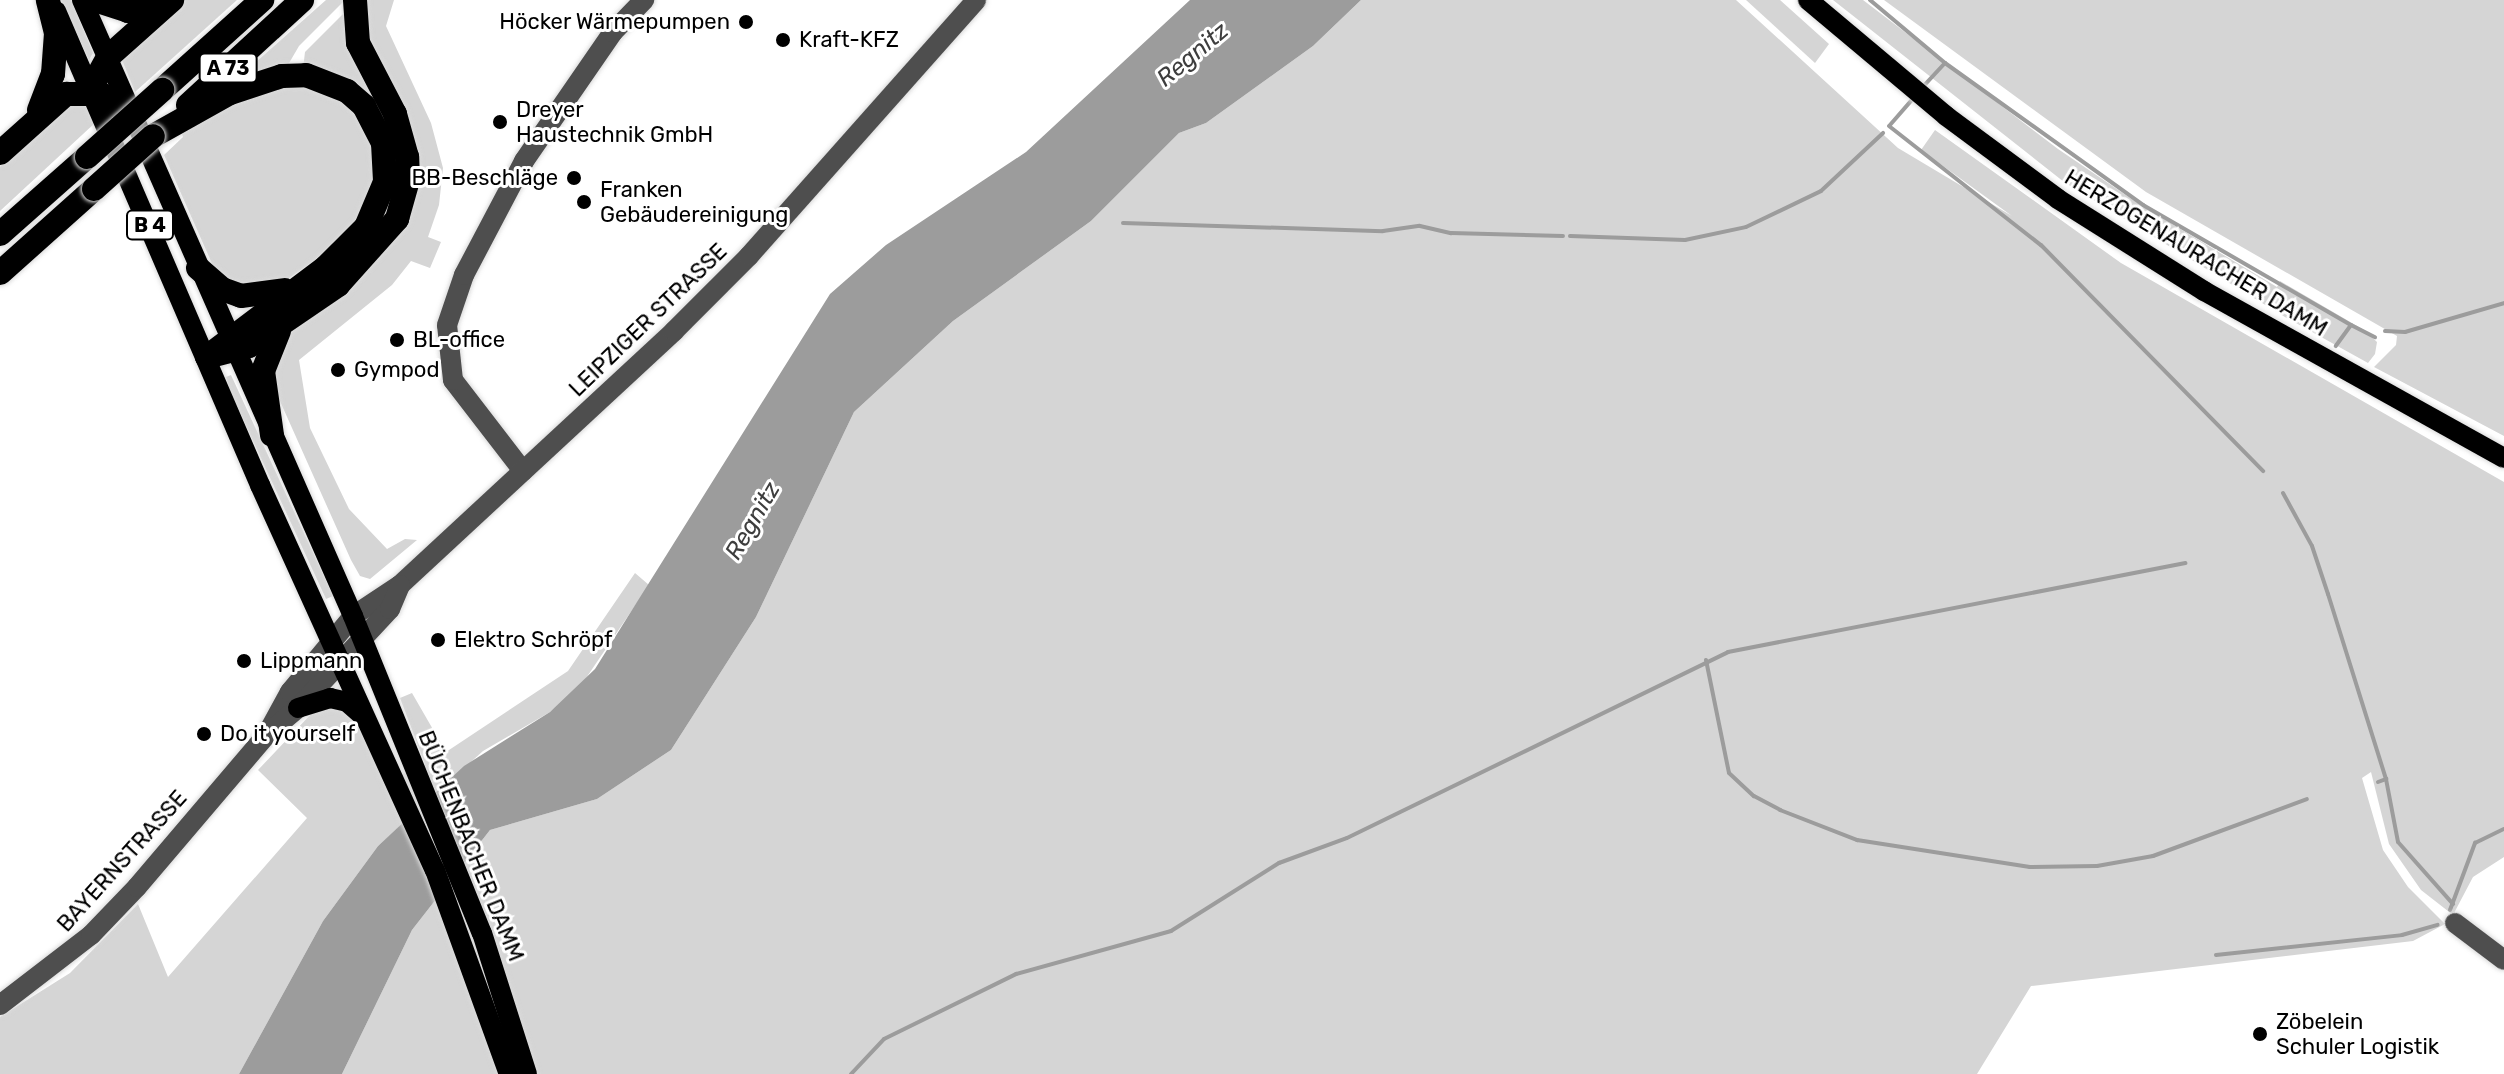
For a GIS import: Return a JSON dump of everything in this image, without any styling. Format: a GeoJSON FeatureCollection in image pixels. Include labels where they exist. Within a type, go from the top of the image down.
{"type":"FeatureCollection","features":[{"type":"Feature","properties":{"kind":"highway"},"geometry":{"type":"LineString","coordinates":[[30,121],[53,74],[56,33],[50,0]]}},
{"type":"Feature","properties":{"kind":"highway"},"geometry":{"type":"LineString","coordinates":[[95,0],[116,10],[139,11],[171,0]]}},
{"type":"Feature","properties":{"kind":"highway"},"geometry":{"type":"LineString","coordinates":[[92,90],[108,57],[171,0]]}},
{"type":"Feature","properties":{"kind":"highway","name":"A 73"},"geometry":{"type":"LineString","coordinates":[[0,234],[262,0]]}},
{"type":"Feature","properties":{"kind":"highway","name":"A 73"},"geometry":{"type":"LineString","coordinates":[[0,273],[302,0]]}},
{"type":"Feature","properties":{"kind":"highway"},"geometry":{"type":"LineString","coordinates":[[272,435],[263,371],[269,346],[286,323],[371,254],[397,219],[408,180],[403,136],[358,43],[355,0]]}},
{"type":"Feature","properties":{"kind":"highway"},"geometry":{"type":"LineString","coordinates":[[153,136],[230,93],[282,76],[326,81],[364,106],[380,129],[386,156],[378,206],[348,247],[232,344]]}},
{"type":"Feature","properties":{"kind":"highway"},"geometry":{"type":"LineString","coordinates":[[0,153],[30,121],[66,94],[92,90],[129,114]]}},
{"type":"Feature","properties":{"kind":"highway"},"geometry":{"type":"LineString","coordinates":[[198,268],[222,289],[241,296],[299,287]]}},
{"type":"Feature","properties":{"kind":"highway"},"geometry":{"type":"LineString","coordinates":[[207,357],[286,323]]}},
{"type":"Feature","properties":{"kind":"main road","name":"B 4"},"geometry":{"type":"LineString","coordinates":[[50,0],[207,357]]}},
{"type":"Feature","properties":{"kind":"main road","name":"B 4"},"geometry":{"type":"LineString","coordinates":[[82,0],[198,268]]}},
{"type":"Feature","properties":{"kind":"main road","name":"HERZOGENAURACHER DAMM"},"geometry":{"type":"LineString","coordinates":[[1808,0],[1946,116],[2058,199],[2261,324],[2504,458]]}},
{"type":"Feature","properties":{"kind":"main road","name":"BÜCHENBACHER DAMM"},"geometry":{"type":"LineString","coordinates":[[198,268],[353,616],[415,768],[472,937],[527,1074]]}},
{"type":"Feature","properties":{"kind":"main road","name":"BÜCHENBACHER DAMM"},"geometry":{"type":"LineString","coordinates":[[207,357],[393,778],[472,937],[509,1074]]}},
{"type":"Feature","properties":{"kind":"main road"},"geometry":{"type":"LineString","coordinates":[[298,708],[316,699],[339,699],[354,707],[371,728]]}},
{"type":"Feature","properties":{"kind":"street"},"geometry":{"type":"LineString","coordinates":[[523,471],[453,380],[447,325],[469,264],[524,161],[613,32],[644,0]]}},
{"type":"Feature","properties":{"kind":"street","name":"LEIPZIGER STRASSE"},"geometry":{"type":"LineString","coordinates":[[353,616],[400,585],[749,256],[976,0]]}},
{"type":"Feature","properties":{"kind":"street","name":"LEIPZIGER STRASSE"},"geometry":{"type":"LineString","coordinates":[[361,639],[390,609],[400,585]]}},
{"type":"Feature","properties":{"kind":"street"},"geometry":{"type":"LineString","coordinates":[[330,640],[353,616]]}},
{"type":"Feature","properties":{"kind":"street"},"geometry":{"type":"LineString","coordinates":[[341,662],[361,639]]}},
{"type":"Feature","properties":{"kind":"street","name":"BAYERNSTRASSE"},"geometry":{"type":"LineString","coordinates":[[267,734],[274,715],[330,640]]}},
{"type":"Feature","properties":{"kind":"street","name":"BAYERNSTRASSE"},"geometry":{"type":"LineString","coordinates":[[0,1005],[91,935],[267,734],[298,708],[341,662]]}},
{"type":"Feature","properties":{"kind":"street"},"geometry":{"type":"LineString","coordinates":[[2455,923],[2504,960]]}},
{"type":"Feature","properties":{"kind":"shaded area"},"geometry":{"type":"Polygon","coordinates":[[[61,0],[71,0],[93,53],[89,60],[61,0]]]}},
{"type":"Feature","properties":{"kind":"shaded area"},"geometry":{"type":"Polygon","coordinates":[[[184,0],[237,0],[135,92],[120,55],[184,0]]]}},
{"type":"Feature","properties":{"kind":"shaded area"},"geometry":{"type":"Polygon","coordinates":[[[326,0],[345,0],[299,46],[285,70],[238,78],[326,0]]]}},
{"type":"Feature","properties":{"kind":"shaded area"},"geometry":{"type":"Polygon","coordinates":[[[364,0],[394,0],[386,26],[431,123],[443,168],[439,205],[428,237],[441,242],[430,268],[411,261],[392,285],[299,360],[310,428],[349,509],[387,549],[405,539],[417,540],[370,579],[360,576],[351,560],[271,381],[281,339],[398,232],[364,0]]]}},
{"type":"Feature","properties":{"kind":"shaded area"},"geometry":{"type":"Polygon","coordinates":[[[1361,0],[1736,0],[1898,148],[2012,216],[1921,150],[1935,130],[2121,263],[2504,482],[2504,857],[2473,877],[2453,915],[2421,890],[2389,844],[2371,772],[2362,778],[2383,850],[2408,887],[2445,924],[2413,941],[2031,986],[1977,1074],[342,1074],[412,930],[490,830],[597,799],[671,750],[756,617],[854,412],[953,321],[1091,221],[1179,133],[1206,123],[1313,46],[1361,0]]]}},
{"type":"Feature","properties":{"kind":"shaded area"},"geometry":{"type":"Polygon","coordinates":[[[1746,0],[1780,0],[1829,44],[1815,63],[1746,0]]]}},
{"type":"Feature","properties":{"kind":"shaded area"},"geometry":{"type":"Polygon","coordinates":[[[1833,0],[1863,0],[2058,149],[2142,206],[2277,287],[2280,281],[2364,330],[2377,342],[2375,354],[2368,363],[2285,317],[2064,182],[1833,0]]]}},
{"type":"Feature","properties":{"kind":"shaded area"},"geometry":{"type":"Polygon","coordinates":[[[1884,0],[2504,0],[2504,436],[2374,367],[2396,345],[2397,336],[2146,192],[1884,0]]]}},
{"type":"Feature","properties":{"kind":"shaded area"},"geometry":{"type":"Polygon","coordinates":[[[343,14],[347,14],[386,127],[303,69],[305,52],[343,14]]]}},
{"type":"Feature","properties":{"kind":"shaded area"},"geometry":{"type":"Polygon","coordinates":[[[284,81],[335,92],[372,132],[373,201],[336,245],[285,281],[253,292],[217,275],[164,155],[183,137],[181,131],[202,115],[284,81]]]}},
{"type":"Feature","properties":{"kind":"shaded area"},"geometry":{"type":"Polygon","coordinates":[[[82,99],[96,122],[0,211],[0,167],[51,114],[82,99]]]}},
{"type":"Feature","properties":{"kind":"shaded area"},"geometry":{"type":"Polygon","coordinates":[[[231,375],[333,596],[326,599],[230,391],[226,377],[231,375]]]}},
{"type":"Feature","properties":{"kind":"shaded area"},"geometry":{"type":"Polygon","coordinates":[[[635,573],[649,585],[580,687],[550,712],[483,751],[378,846],[323,921],[239,1074],[0,1074],[0,1017],[70,973],[138,904],[168,977],[307,818],[258,770],[312,713],[338,706],[356,720],[384,782],[425,764],[400,698],[412,693],[446,752],[568,671],[635,573]]]}},
{"type":"Feature","properties":{"kind":"water","name":"Regnitz"},"geometry":{"type":"Polygon","coordinates":[[[1190,0],[1361,0],[1313,46],[1206,123],[1179,133],[1091,221],[953,321],[854,412],[756,617],[671,750],[597,799],[490,830],[412,930],[342,1074],[239,1074],[323,921],[378,846],[464,766],[550,712],[595,669],[830,294],[886,245],[1026,152],[1190,0]]]}},
{"type":"Feature","properties":{"kind":"waterway"},"geometry":{"type":"LineString","coordinates":[[1870,0],[1945,63],[1921,89]]}},
{"type":"Feature","properties":{"kind":"waterway"},"geometry":{"type":"LineString","coordinates":[[1945,63],[2143,205],[2351,325],[2336,346]]}},
{"type":"Feature","properties":{"kind":"waterway"},"geometry":{"type":"LineString","coordinates":[[1890,125],[1913,99]]}},
{"type":"Feature","properties":{"kind":"waterway"},"geometry":{"type":"LineString","coordinates":[[1889,126],[2041,245],[2263,471]]}},
{"type":"Feature","properties":{"kind":"waterway"},"geometry":{"type":"LineString","coordinates":[[1570,236],[1685,240],[1746,227],[1821,191],[1883,133]]}},
{"type":"Feature","properties":{"kind":"waterway"},"geometry":{"type":"LineString","coordinates":[[1123,223],[1383,231],[1420,226],[1451,233],[1563,236]]}},
{"type":"Feature","properties":{"kind":"waterway"},"geometry":{"type":"LineString","coordinates":[[2385,331],[2405,332],[2504,303]]}},
{"type":"Feature","properties":{"kind":"waterway"},"geometry":{"type":"LineString","coordinates":[[2351,325],[2375,337]]}},
{"type":"Feature","properties":{"kind":"waterway"},"geometry":{"type":"LineString","coordinates":[[2283,493],[2312,546],[2328,594],[2386,779],[2398,842],[2453,904]]}},
{"type":"Feature","properties":{"kind":"waterway"},"geometry":{"type":"LineString","coordinates":[[851,1074],[884,1039],[1016,974],[1171,931],[1279,863],[1347,838],[1728,652],[2185,563]]}},
{"type":"Feature","properties":{"kind":"waterway"},"geometry":{"type":"LineString","coordinates":[[1706,660],[1729,773],[1754,796],[1780,810],[1857,840],[2030,867],[2097,866],[2153,856],[2307,799]]}},
{"type":"Feature","properties":{"kind":"waterway"},"geometry":{"type":"LineString","coordinates":[[2378,782],[2386,779]]}},
{"type":"Feature","properties":{"kind":"waterway"},"geometry":{"type":"LineString","coordinates":[[2450,910],[2475,843],[2504,829]]}},
{"type":"Feature","properties":{"kind":"waterway"},"geometry":{"type":"LineString","coordinates":[[2216,955],[2402,935],[2438,925]]}},
{"type":"Feature","properties":{"kind":"place","name":"Höcker Wärmepumpen"},"geometry":{"type":"Point","coordinates":[746,22]}},
{"type":"Feature","properties":{"kind":"place","name":"Kraft-KFZ"},"geometry":{"type":"Point","coordinates":[783,40]}},
{"type":"Feature","properties":{"kind":"place","name":"Dreyer Haustechnik GmbH"},"geometry":{"type":"Point","coordinates":[500,122]}},
{"type":"Feature","properties":{"kind":"place","name":"BB-Beschläge"},"geometry":{"type":"Point","coordinates":[574,178]}},
{"type":"Feature","properties":{"kind":"place","name":"Franken Gebäudereinigung"},"geometry":{"type":"Point","coordinates":[584,202]}},
{"type":"Feature","properties":{"kind":"place","name":"BL-office"},"geometry":{"type":"Point","coordinates":[397,340]}},
{"type":"Feature","properties":{"kind":"place","name":"Gympod"},"geometry":{"type":"Point","coordinates":[338,370]}},
{"type":"Feature","properties":{"kind":"place","name":"Elektro Schröpf"},"geometry":{"type":"Point","coordinates":[438,640]}},
{"type":"Feature","properties":{"kind":"place","name":"Lippmann"},"geometry":{"type":"Point","coordinates":[244,661]}},
{"type":"Feature","properties":{"kind":"place","name":"Do it yourself"},"geometry":{"type":"Point","coordinates":[204,734]}},
{"type":"Feature","properties":{"kind":"place","name":"Zöbelein Schuler Logistik"},"geometry":{"type":"Point","coordinates":[2260,1034]}}]}
